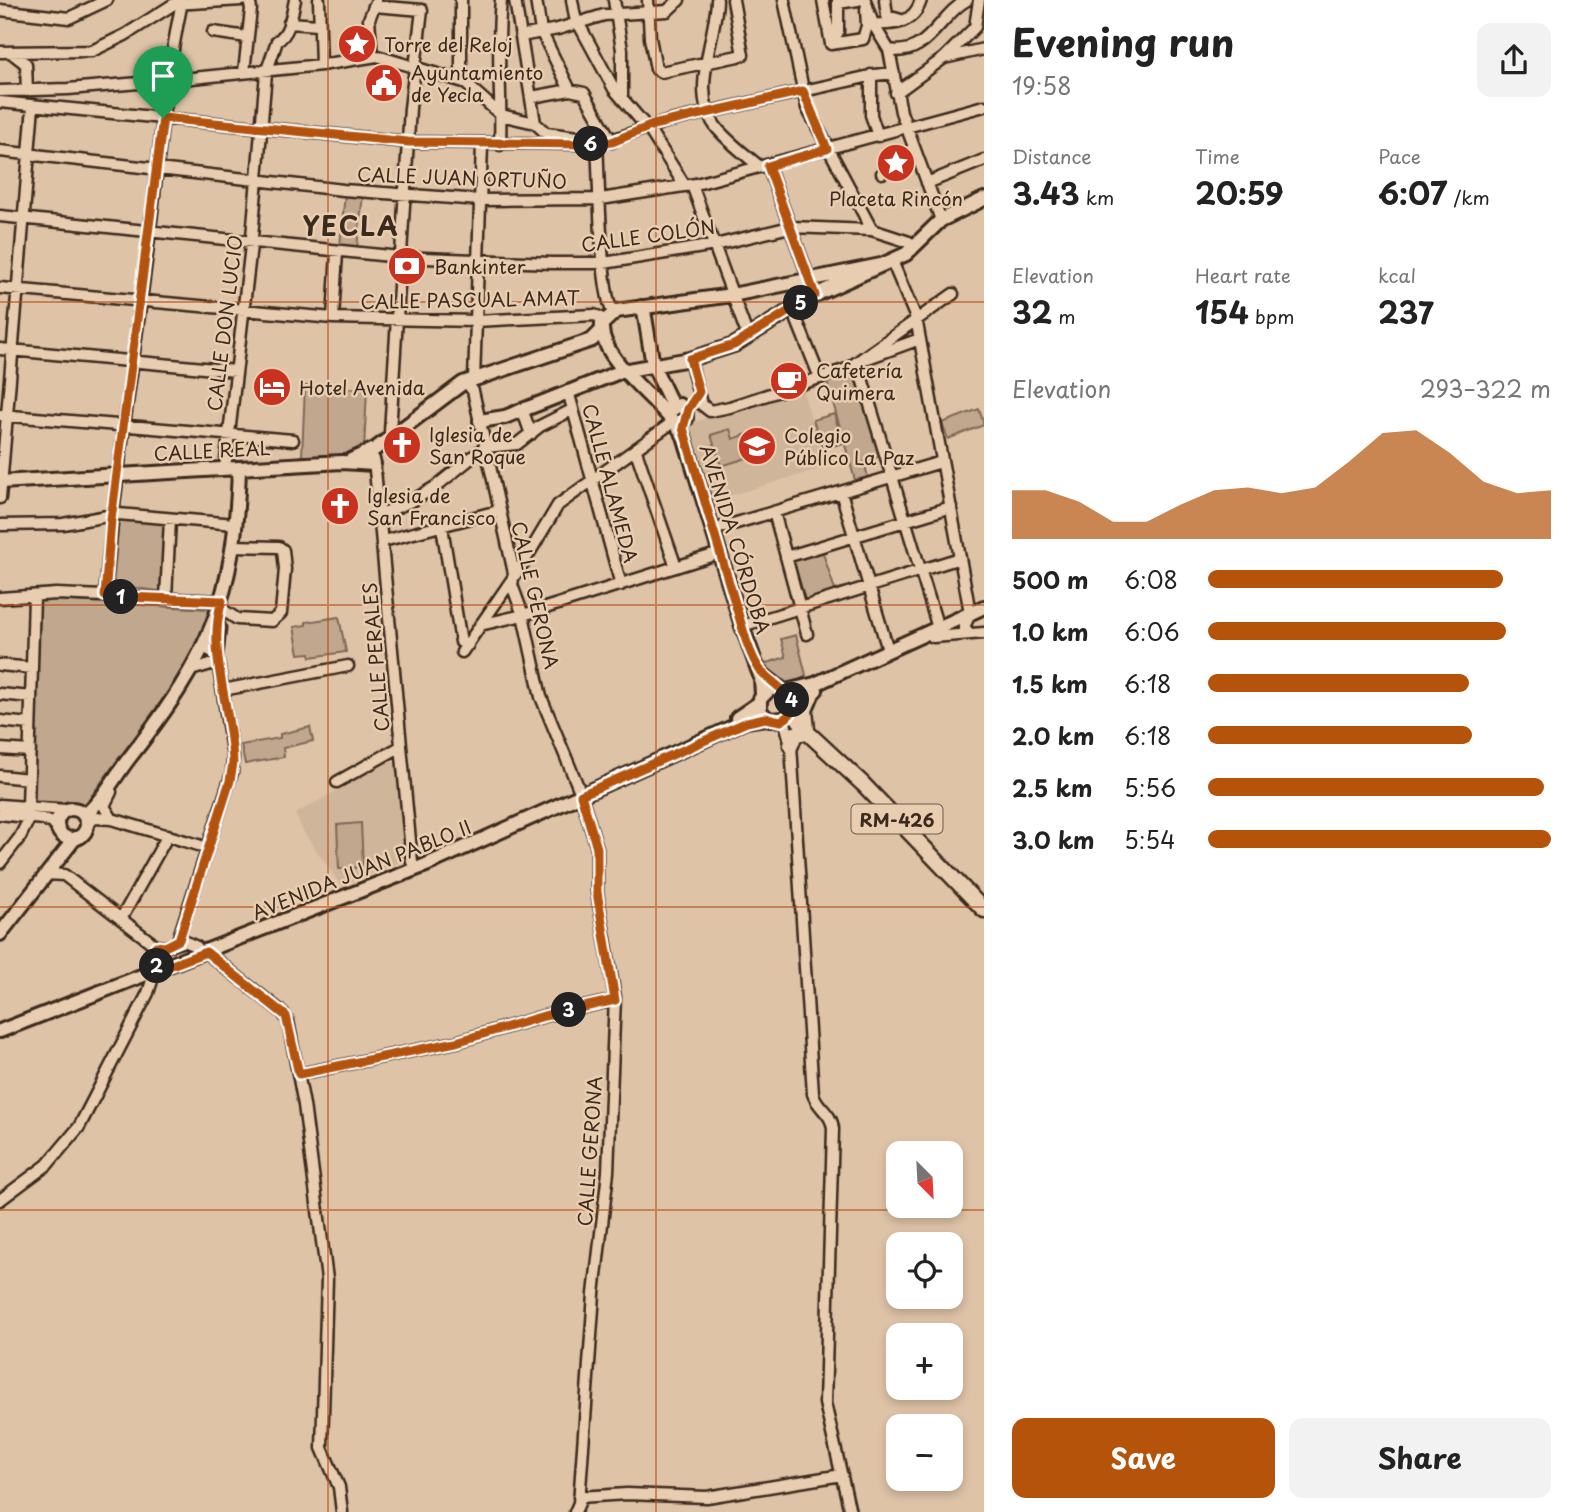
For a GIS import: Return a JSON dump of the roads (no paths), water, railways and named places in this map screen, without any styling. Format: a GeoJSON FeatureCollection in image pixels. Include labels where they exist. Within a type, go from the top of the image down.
{"type":"FeatureCollection","features":[{"type":"Feature","properties":{"kind":"highway"},"geometry":{"type":"LineString","coordinates":[[807,732],[805,710],[813,691]]}},
{"type":"Feature","properties":{"kind":"highway","name":"RM-426"},"geometry":{"type":"LineString","coordinates":[[784,721],[807,732],[863,784],[984,909]]}},
{"type":"Feature","properties":{"kind":"main road"},"geometry":{"type":"LineString","coordinates":[[480,421],[501,419],[622,371],[690,359],[724,349],[815,295],[912,250],[941,220],[984,199]]}},
{"type":"Feature","properties":{"kind":"main road"},"geometry":{"type":"LineString","coordinates":[[342,462],[375,449],[468,381],[592,340],[599,323],[611,308],[641,307],[732,295],[887,263]]}},
{"type":"Feature","properties":{"kind":"main road"},"geometry":{"type":"LineString","coordinates":[[641,307],[644,311],[653,365],[680,414]]}},
{"type":"Feature","properties":{"kind":"main road"},"geometry":{"type":"LineString","coordinates":[[599,323],[622,371],[680,414]]}},
{"type":"Feature","properties":{"kind":"main road","name":"AVENIDA CÓRDOBA"},"geometry":{"type":"LineString","coordinates":[[680,414],[742,626],[758,668]]}},
{"type":"Feature","properties":{"kind":"main road"},"geometry":{"type":"LineString","coordinates":[[342,462],[374,464]]}},
{"type":"Feature","properties":{"kind":"main road","name":"CALLE REAL"},"geometry":{"type":"LineString","coordinates":[[1,482],[342,462]]}},
{"type":"Feature","properties":{"kind":"main road"},"geometry":{"type":"LineString","coordinates":[[0,934],[45,874],[64,839],[85,821],[122,767],[171,705],[194,669],[220,608],[232,546],[232,468]]}},
{"type":"Feature","properties":{"kind":"main road"},"geometry":{"type":"LineString","coordinates":[[968,623],[984,607]]}},
{"type":"Feature","properties":{"kind":"main road"},"geometry":{"type":"LineString","coordinates":[[729,726],[770,689],[802,689],[888,650],[968,623],[984,614]]}},
{"type":"Feature","properties":{"kind":"main road"},"geometry":{"type":"LineString","coordinates":[[729,726],[754,719],[784,721],[813,691],[935,632]]}},
{"type":"Feature","properties":{"kind":"main road"},"geometry":{"type":"LineString","coordinates":[[758,668],[783,690],[784,721]]}},
{"type":"Feature","properties":{"kind":"main road"},"geometry":{"type":"LineString","coordinates":[[758,668],[760,699],[784,721]]}},
{"type":"Feature","properties":{"kind":"main road","name":"AVENIDA JUAN PABLO II"},"geometry":{"type":"LineString","coordinates":[[0,1031],[580,792],[729,726]]}},
{"type":"Feature","properties":{"kind":"main road","name":"AVENIDA JUAN PABLO II"},"geometry":{"type":"LineString","coordinates":[[201,949],[426,865],[580,792]]}},
{"type":"Feature","properties":{"kind":"main road"},"geometry":{"type":"LineString","coordinates":[[64,839],[58,818],[66,810],[75,810],[85,821]]}},
{"type":"Feature","properties":{"kind":"main road","name":"AVENIDA JUAN PABLO II"},"geometry":{"type":"LineString","coordinates":[[0,1024],[157,967]]}},
{"type":"Feature","properties":{"kind":"street"},"geometry":{"type":"LineString","coordinates":[[21,0],[30,11]]}},
{"type":"Feature","properties":{"kind":"street"},"geometry":{"type":"LineString","coordinates":[[0,10],[30,11],[69,18],[107,0]]}},
{"type":"Feature","properties":{"kind":"street"},"geometry":{"type":"LineString","coordinates":[[0,52],[94,50],[149,21],[165,8],[183,2],[242,0]]}},
{"type":"Feature","properties":{"kind":"street"},"geometry":{"type":"LineString","coordinates":[[244,72],[251,9],[248,0]]}},
{"type":"Feature","properties":{"kind":"street","name":"CALLE DON LUCIO"},"geometry":{"type":"LineString","coordinates":[[232,468],[229,434],[263,127],[262,104],[277,41],[283,37],[295,0]]}},
{"type":"Feature","properties":{"kind":"street"},"geometry":{"type":"LineString","coordinates":[[319,0],[321,65]]}},
{"type":"Feature","properties":{"kind":"street"},"geometry":{"type":"LineString","coordinates":[[461,0],[461,81]]}},
{"type":"Feature","properties":{"kind":"street"},"geometry":{"type":"LineString","coordinates":[[500,145],[498,35],[501,0]]}},
{"type":"Feature","properties":{"kind":"street"},"geometry":{"type":"LineString","coordinates":[[515,0],[535,123]]}},
{"type":"Feature","properties":{"kind":"street"},"geometry":{"type":"LineString","coordinates":[[536,0],[542,33],[570,90]]}},
{"type":"Feature","properties":{"kind":"street"},"geometry":{"type":"LineString","coordinates":[[572,0],[578,21],[614,89],[622,95]]}},
{"type":"Feature","properties":{"kind":"street"},"geometry":{"type":"LineString","coordinates":[[614,0],[618,14],[622,95],[628,108],[688,185],[715,245],[748,337]]}},
{"type":"Feature","properties":{"kind":"street"},"geometry":{"type":"LineString","coordinates":[[521,36],[650,5],[667,11],[679,0]]}},
{"type":"Feature","properties":{"kind":"street"},"geometry":{"type":"LineString","coordinates":[[717,0],[704,83],[710,112],[717,129],[764,166],[815,295]]}},
{"type":"Feature","properties":{"kind":"street"},"geometry":{"type":"LineString","coordinates":[[650,5],[658,71],[743,55],[733,0]]}},
{"type":"Feature","properties":{"kind":"street"},"geometry":{"type":"LineString","coordinates":[[784,0],[803,91],[827,149],[872,230]]}},
{"type":"Feature","properties":{"kind":"street"},"geometry":{"type":"LineString","coordinates":[[822,0],[831,44]]}},
{"type":"Feature","properties":{"kind":"street"},"geometry":{"type":"LineString","coordinates":[[831,44],[838,32],[838,2],[858,0]]}},
{"type":"Feature","properties":{"kind":"street"},"geometry":{"type":"LineString","coordinates":[[885,0],[887,16],[904,21]]}},
{"type":"Feature","properties":{"kind":"street"},"geometry":{"type":"LineString","coordinates":[[873,24],[904,21],[916,12],[921,0]]}},
{"type":"Feature","properties":{"kind":"street"},"geometry":{"type":"LineString","coordinates":[[896,93],[944,58],[977,24],[979,0]]}},
{"type":"Feature","properties":{"kind":"street"},"geometry":{"type":"LineString","coordinates":[[105,596],[166,80],[183,2]]}},
{"type":"Feature","properties":{"kind":"street"},"geometry":{"type":"LineString","coordinates":[[372,56],[369,19],[375,2],[423,5],[404,195],[390,432],[393,435]]}},
{"type":"Feature","properties":{"kind":"street"},"geometry":{"type":"LineString","coordinates":[[831,44],[863,39],[869,44],[899,51],[920,46],[962,2]]}},
{"type":"Feature","properties":{"kind":"street"},"geometry":{"type":"LineString","coordinates":[[863,39],[867,26],[865,5]]}},
{"type":"Feature","properties":{"kind":"street"},"geometry":{"type":"LineString","coordinates":[[865,5],[887,48],[896,93],[941,220]]}},
{"type":"Feature","properties":{"kind":"street"},"geometry":{"type":"LineString","coordinates":[[289,23],[318,25]]}},
{"type":"Feature","properties":{"kind":"street"},"geometry":{"type":"LineString","coordinates":[[213,32],[247,37]]}},
{"type":"Feature","properties":{"kind":"street"},"geometry":{"type":"LineString","coordinates":[[944,58],[984,49]]}},
{"type":"Feature","properties":{"kind":"street"},"geometry":{"type":"LineString","coordinates":[[12,53],[25,62],[27,90]]}},
{"type":"Feature","properties":{"kind":"street"},"geometry":{"type":"LineString","coordinates":[[0,91],[166,80],[321,65],[372,56],[461,81],[501,115],[535,123],[546,133],[600,138],[605,143]]}},
{"type":"Feature","properties":{"kind":"street"},"geometry":{"type":"LineString","coordinates":[[0,102],[408,142],[482,145],[605,143],[646,128],[710,112],[871,75],[894,73]]}},
{"type":"Feature","properties":{"kind":"street"},"geometry":{"type":"LineString","coordinates":[[871,75],[871,115],[878,136]]}},
{"type":"Feature","properties":{"kind":"street"},"geometry":{"type":"LineString","coordinates":[[532,97],[570,90],[584,93],[605,143],[601,199],[604,263],[611,308]]}},
{"type":"Feature","properties":{"kind":"street"},"geometry":{"type":"LineString","coordinates":[[0,498],[4,415],[13,350],[33,106]]}},
{"type":"Feature","properties":{"kind":"street","name":"CALLE JUAN ORTUÑO"},"geometry":{"type":"LineString","coordinates":[[0,151],[257,182],[404,195],[480,200],[601,199],[688,185],[984,106]]}},
{"type":"Feature","properties":{"kind":"street"},"geometry":{"type":"LineString","coordinates":[[468,381],[476,321],[482,145]]}},
{"type":"Feature","properties":{"kind":"street"},"geometry":{"type":"LineString","coordinates":[[882,173],[914,147]]}},
{"type":"Feature","properties":{"kind":"street"},"geometry":{"type":"LineString","coordinates":[[927,183],[984,160]]}},
{"type":"Feature","properties":{"kind":"street","name":"CALLE COLÓN"},"geometry":{"type":"LineString","coordinates":[[0,216],[337,252],[478,261],[604,263],[715,245],[790,227],[872,230],[903,240]]}},
{"type":"Feature","properties":{"kind":"street"},"geometry":{"type":"LineString","coordinates":[[903,240],[925,235]]}},
{"type":"Feature","properties":{"kind":"street"},"geometry":{"type":"LineString","coordinates":[[903,240],[909,242],[912,250]]}},
{"type":"Feature","properties":{"kind":"street"},"geometry":{"type":"LineString","coordinates":[[333,318],[337,252]]}},
{"type":"Feature","properties":{"kind":"street"},"geometry":{"type":"LineString","coordinates":[[887,263],[916,318],[960,558],[968,623]]}},
{"type":"Feature","properties":{"kind":"street","name":"CALLE PASCUAL AMAT"},"geometry":{"type":"LineString","coordinates":[[0,288],[333,318],[599,323]]}},
{"type":"Feature","properties":{"kind":"street"},"geometry":{"type":"LineString","coordinates":[[857,362],[953,294]]}},
{"type":"Feature","properties":{"kind":"street"},"geometry":{"type":"LineString","coordinates":[[792,308],[820,379]]}},
{"type":"Feature","properties":{"kind":"street"},"geometry":{"type":"LineString","coordinates":[[680,414],[710,411],[820,379],[857,362],[918,340]]}},
{"type":"Feature","properties":{"kind":"street"},"geometry":{"type":"LineString","coordinates":[[0,349],[236,371]]}},
{"type":"Feature","properties":{"kind":"street"},"geometry":{"type":"LineString","coordinates":[[690,359],[698,397],[703,407],[710,411]]}},
{"type":"Feature","properties":{"kind":"street"},"geometry":{"type":"LineString","coordinates":[[857,362],[935,632],[968,623],[984,633]]}},
{"type":"Feature","properties":{"kind":"street","name":"CALLE GERONA"},"geometry":{"type":"LineString","coordinates":[[468,381],[473,391],[514,573],[512,585],[523,615],[541,697],[580,792],[597,848],[597,892],[615,1000],[608,1172],[594,1294],[579,1497],[575,1512]]}},
{"type":"Feature","properties":{"kind":"street","name":"CALLE ALAMEDA"},"geometry":{"type":"LineString","coordinates":[[568,391],[621,584]]}},
{"type":"Feature","properties":{"kind":"street"},"geometry":{"type":"LineString","coordinates":[[443,527],[461,642],[465,648],[524,562],[558,505],[655,438],[698,397]]}},
{"type":"Feature","properties":{"kind":"street"},"geometry":{"type":"LineString","coordinates":[[522,409],[531,434]]}},
{"type":"Feature","properties":{"kind":"street"},"geometry":{"type":"LineString","coordinates":[[381,514],[412,501],[435,487],[485,447],[514,445],[572,410]]}},
{"type":"Feature","properties":{"kind":"street"},"geometry":{"type":"LineString","coordinates":[[4,415],[293,440]]}},
{"type":"Feature","properties":{"kind":"street"},"geometry":{"type":"LineString","coordinates":[[655,438],[671,433],[685,438]]}},
{"type":"Feature","properties":{"kind":"street","name":"CALLE PERALES"},"geometry":{"type":"LineString","coordinates":[[375,449],[374,464],[381,514],[412,862]]}},
{"type":"Feature","properties":{"kind":"street"},"geometry":{"type":"LineString","coordinates":[[636,451],[676,567]]}},
{"type":"Feature","properties":{"kind":"street"},"geometry":{"type":"LineString","coordinates":[[713,530],[941,462]]}},
{"type":"Feature","properties":{"kind":"street"},"geometry":{"type":"LineString","coordinates":[[841,492],[888,650]]}},
{"type":"Feature","properties":{"kind":"street"},"geometry":{"type":"LineString","coordinates":[[786,557],[951,508]]}},
{"type":"Feature","properties":{"kind":"street"},"geometry":{"type":"LineString","coordinates":[[383,541],[498,511]]}},
{"type":"Feature","properties":{"kind":"street"},"geometry":{"type":"LineString","coordinates":[[774,512],[807,634]]}},
{"type":"Feature","properties":{"kind":"street"},"geometry":{"type":"LineString","coordinates":[[0,525],[72,523],[114,515],[234,524]]}},
{"type":"Feature","properties":{"kind":"street"},"geometry":{"type":"LineString","coordinates":[[166,598],[170,519]]}},
{"type":"Feature","properties":{"kind":"street"},"geometry":{"type":"LineString","coordinates":[[0,598],[166,598],[220,608],[240,620],[272,621],[281,613],[283,551],[279,547],[232,546]]}},
{"type":"Feature","properties":{"kind":"street"},"geometry":{"type":"LineString","coordinates":[[480,625],[523,615],[720,553]]}},
{"type":"Feature","properties":{"kind":"street"},"geometry":{"type":"LineString","coordinates":[[742,626],[960,558]]}},
{"type":"Feature","properties":{"kind":"street"},"geometry":{"type":"LineString","coordinates":[[0,863],[29,812],[34,596]]}},
{"type":"Feature","properties":{"kind":"street"},"geometry":{"type":"LineString","coordinates":[[177,943],[232,773],[217,659],[220,608]]}},
{"type":"Feature","properties":{"kind":"street"},"geometry":{"type":"LineString","coordinates":[[204,648],[217,659]]}},
{"type":"Feature","properties":{"kind":"street"},"geometry":{"type":"LineString","coordinates":[[194,669],[217,659]]}},
{"type":"Feature","properties":{"kind":"street"},"geometry":{"type":"LineString","coordinates":[[0,665],[32,668]]}},
{"type":"Feature","properties":{"kind":"street"},"geometry":{"type":"LineString","coordinates":[[223,690],[348,666]]}},
{"type":"Feature","properties":{"kind":"street"},"geometry":{"type":"LineString","coordinates":[[0,694],[31,697]]}},
{"type":"Feature","properties":{"kind":"street"},"geometry":{"type":"LineString","coordinates":[[0,721],[30,724]]}},
{"type":"Feature","properties":{"kind":"street"},"geometry":{"type":"LineString","coordinates":[[784,721],[813,1094],[832,1122],[825,1404],[850,1512]]}},
{"type":"Feature","properties":{"kind":"street"},"geometry":{"type":"LineString","coordinates":[[337,782],[400,747]]}},
{"type":"Feature","properties":{"kind":"street"},"geometry":{"type":"LineString","coordinates":[[0,749],[30,751]]}},
{"type":"Feature","properties":{"kind":"street"},"geometry":{"type":"LineString","coordinates":[[112,819],[106,812],[104,803],[122,767]]}},
{"type":"Feature","properties":{"kind":"street"},"geometry":{"type":"LineString","coordinates":[[0,776],[29,779]]}},
{"type":"Feature","properties":{"kind":"street"},"geometry":{"type":"LineString","coordinates":[[0,805],[29,812],[64,839],[60,862],[64,875]]}},
{"type":"Feature","properties":{"kind":"street"},"geometry":{"type":"LineString","coordinates":[[0,814],[66,810]]}},
{"type":"Feature","properties":{"kind":"street"},"geometry":{"type":"LineString","coordinates":[[85,821],[94,818],[112,819],[208,848]]}},
{"type":"Feature","properties":{"kind":"street"},"geometry":{"type":"LineString","coordinates":[[121,919],[168,835]]}},
{"type":"Feature","properties":{"kind":"street"},"geometry":{"type":"LineString","coordinates":[[45,874],[64,875],[156,946],[163,948],[188,942],[201,949],[286,1016],[299,1074],[327,1279],[322,1448],[339,1487],[342,1512]]}},
{"type":"Feature","properties":{"kind":"street"},"geometry":{"type":"LineString","coordinates":[[0,1200],[47,1165],[79,1127],[139,1011],[157,967],[156,946]]}},
{"type":"Feature","properties":{"kind":"street"},"geometry":{"type":"LineString","coordinates":[[299,1074],[456,1042],[544,1016],[615,1000]]}},
{"type":"Feature","properties":{"kind":"street"},"geometry":{"type":"LineString","coordinates":[[579,1497],[627,1494],[707,1497],[842,1475]]}},
{"type":"Feature","properties":{"kind":"place","name":"Torre del Reloj"},"geometry":{"type":"Point","coordinates":[357,44]}},
{"type":"Feature","properties":{"kind":"place","name":"Ayuntamiento de Yecla"},"geometry":{"type":"Point","coordinates":[384,83]}},
{"type":"Feature","properties":{"kind":"place","name":"Placeta Rincón"},"geometry":{"type":"Point","coordinates":[896,163]}},
{"type":"Feature","properties":{"kind":"place","name":"Bankinter"},"geometry":{"type":"Point","coordinates":[407,266]}},
{"type":"Feature","properties":{"kind":"place","name":"Cafetería Quimera"},"geometry":{"type":"Point","coordinates":[789,381]}},
{"type":"Feature","properties":{"kind":"place","name":"Hotel Avenida"},"geometry":{"type":"Point","coordinates":[272,387]}},
{"type":"Feature","properties":{"kind":"place","name":"Iglesia de San Roque"},"geometry":{"type":"Point","coordinates":[402,445]}},
{"type":"Feature","properties":{"kind":"place","name":"Colegio Público La Paz"},"geometry":{"type":"Point","coordinates":[757,446]}},
{"type":"Feature","properties":{"kind":"place","name":"Iglesia de San Francisco"},"geometry":{"type":"Point","coordinates":[340,506]}},
{"type":"Feature","properties":{"kind":"district","name":"YECLA"},"geometry":{"type":"Point","coordinates":[351,225]}}]}
